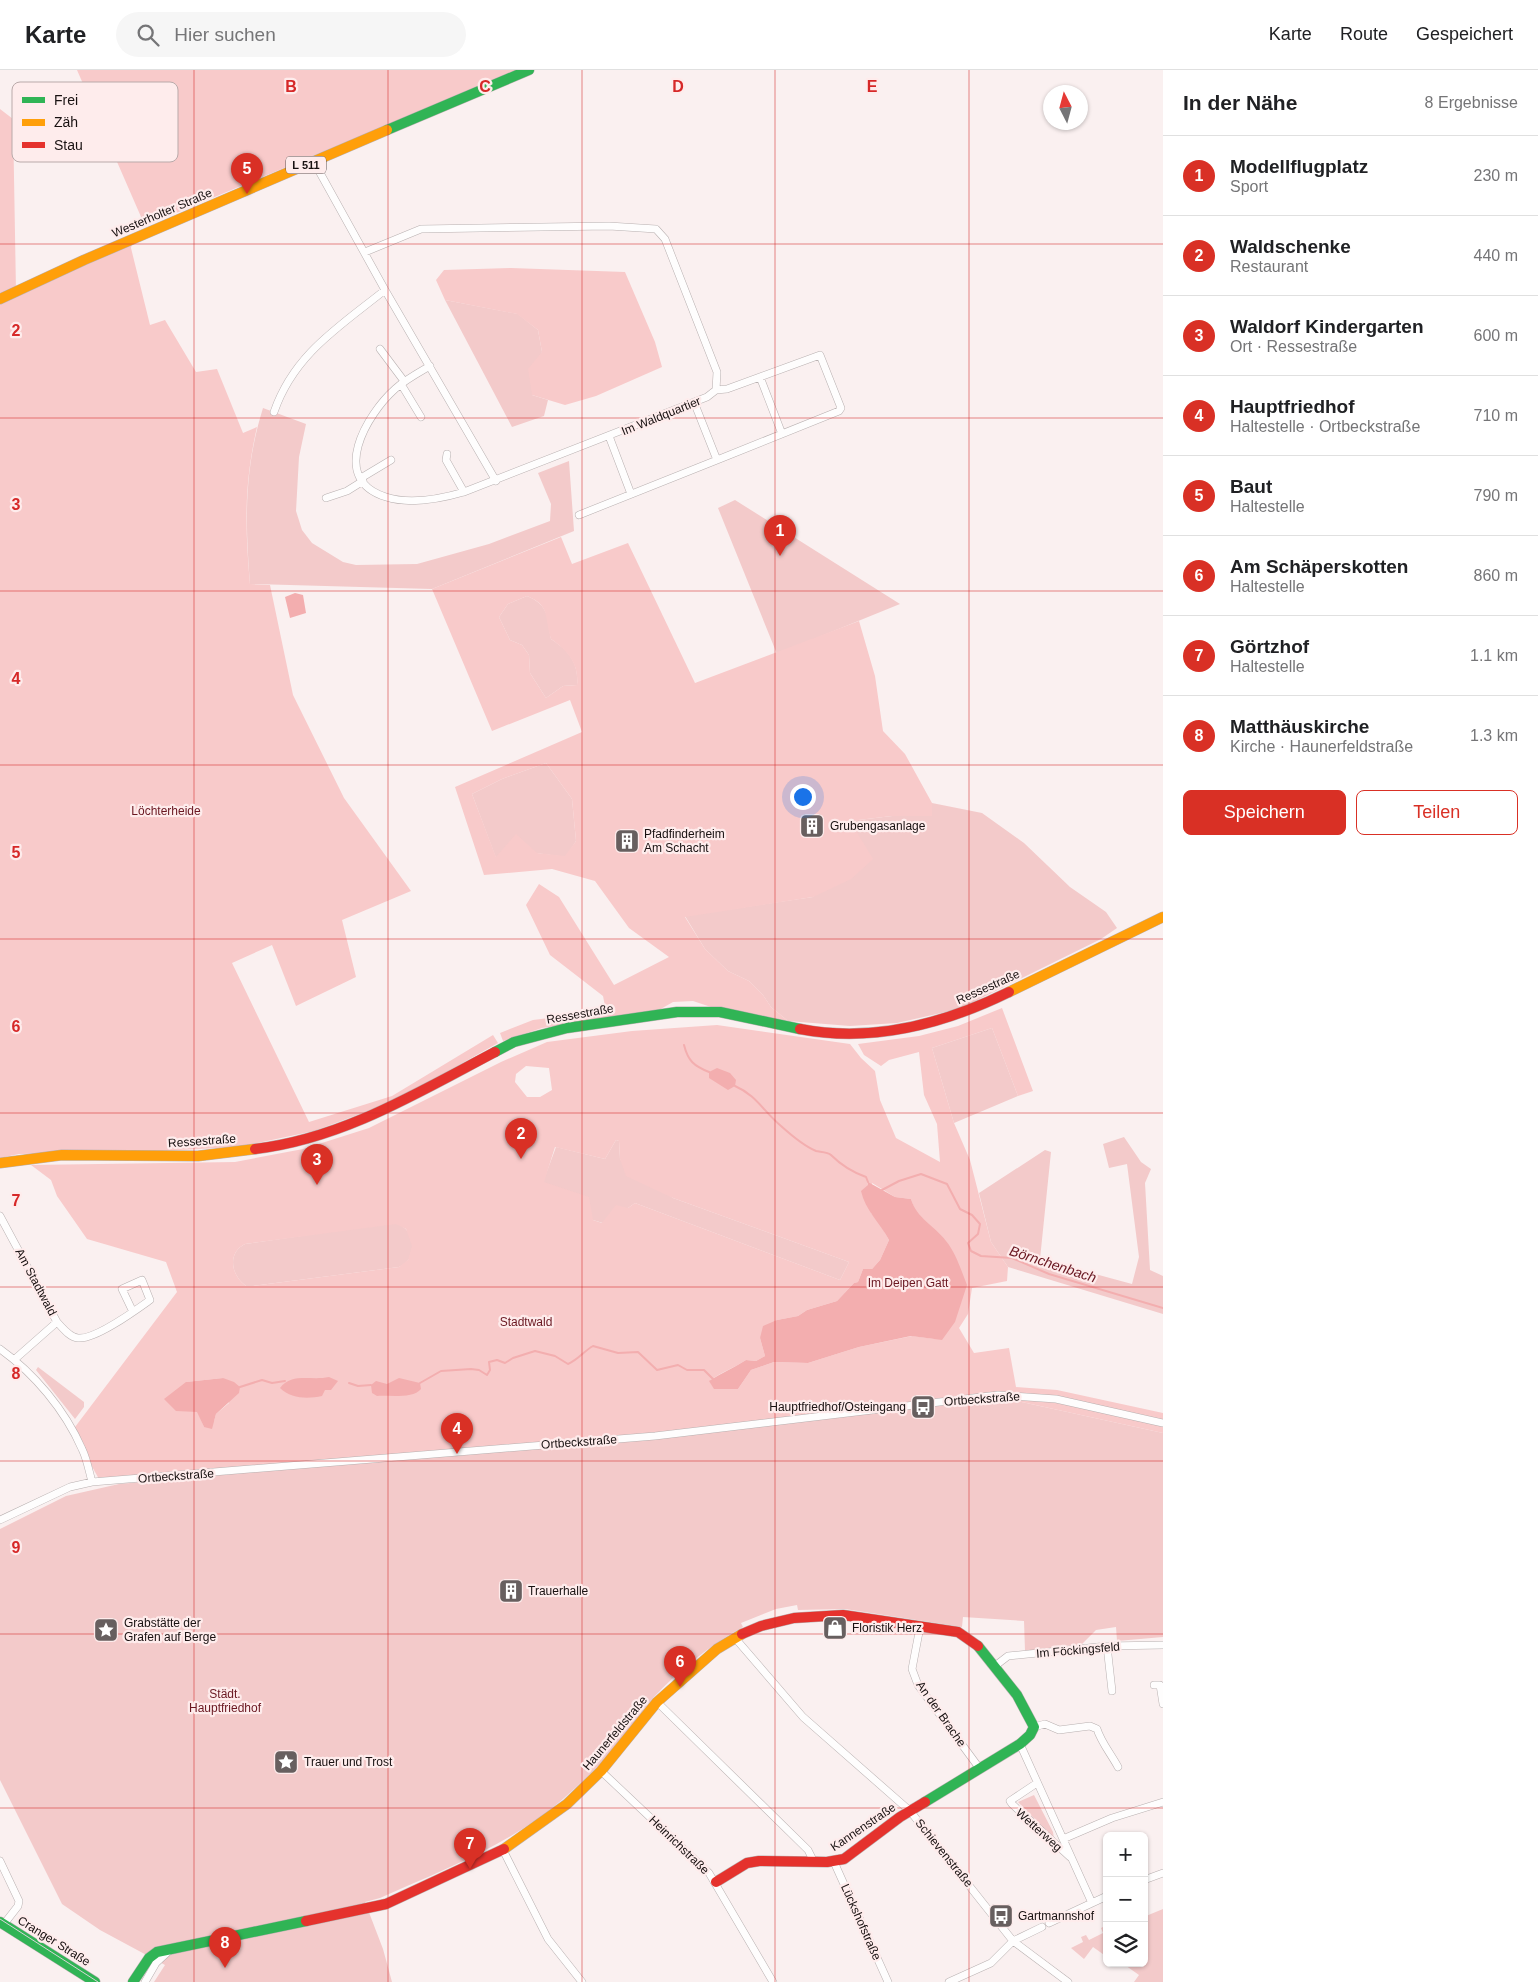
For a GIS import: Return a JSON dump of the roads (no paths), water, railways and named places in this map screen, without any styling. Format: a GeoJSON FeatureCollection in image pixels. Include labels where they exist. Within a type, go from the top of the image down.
{"type":"FeatureCollection","features":[{"type":"Feature","properties":{"kind":"main road","name":"Westerholter Straße"},"geometry":{"type":"LineString","coordinates":[[0,299],[84,260],[529,70]]}},
{"type":"Feature","properties":{"kind":"main road","name":"Ressestraße"},"geometry":{"type":"LineString","coordinates":[[0,1163],[62,1155],[198,1156],[274,1147],[366,1119],[514,1042],[567,1028],[640,1017],[678,1012],[720,1012],[806,1030],[843,1033],[894,1030],[934,1023],[970,1011],[1163,917]]}},
{"type":"Feature","properties":{"kind":"main road","name":"Haunerfeldstraße"},"geometry":{"type":"LineString","coordinates":[[133,1982],[148,1958],[157,1952],[386,1904],[503,1850],[535,1830],[567,1804],[601,1771],[657,1702],[717,1649],[735,1638],[773,1622],[825,1614],[958,1632],[974,1642],[995,1666],[1030,1715],[1034,1727]]}},
{"type":"Feature","properties":{"kind":"main road"},"geometry":{"type":"LineString","coordinates":[[910,1811],[1020,1744],[1030,1735],[1034,1727]]}},
{"type":"Feature","properties":{"kind":"main road","name":"Kannenstraße"},"geometry":{"type":"LineString","coordinates":[[716,1882],[747,1863],[759,1861],[834,1862],[844,1859],[910,1811]]}},
{"type":"Feature","properties":{"kind":"main road","name":"Cranger Straße"},"geometry":{"type":"LineString","coordinates":[[2,1923],[94,1982]]}},
{"type":"Feature","properties":{"kind":"street"},"geometry":{"type":"LineString","coordinates":[[314,162],[385,290],[496,481]]}},
{"type":"Feature","properties":{"kind":"street","name":"Im Waldquartier"},"geometry":{"type":"LineString","coordinates":[[362,479],[380,495],[404,500],[426,500],[464,492],[496,481],[712,394],[716,390],[717,372],[665,239],[656,229],[609,226],[422,229],[365,252]]}},
{"type":"Feature","properties":{"kind":"street"},"geometry":{"type":"LineString","coordinates":[[274,412],[282,389],[302,360],[385,290]]}},
{"type":"Feature","properties":{"kind":"street"},"geometry":{"type":"LineString","coordinates":[[380,349],[403,383],[421,417]]}},
{"type":"Feature","properties":{"kind":"street"},"geometry":{"type":"LineString","coordinates":[[579,515],[749,448],[839,411],[841,408],[820,355],[727,390],[716,390]]}},
{"type":"Feature","properties":{"kind":"street"},"geometry":{"type":"LineString","coordinates":[[362,479],[356,458],[360,436],[380,405],[403,383],[430,366]]}},
{"type":"Feature","properties":{"kind":"street"},"geometry":{"type":"LineString","coordinates":[[760,377],[782,434]]}},
{"type":"Feature","properties":{"kind":"street"},"geometry":{"type":"LineString","coordinates":[[694,402],[717,460]]}},
{"type":"Feature","properties":{"kind":"street"},"geometry":{"type":"LineString","coordinates":[[609,436],[631,494]]}},
{"type":"Feature","properties":{"kind":"street"},"geometry":{"type":"LineString","coordinates":[[447,454],[446,460],[464,492]]}},
{"type":"Feature","properties":{"kind":"street"},"geometry":{"type":"LineString","coordinates":[[326,498],[347,491],[391,460]]}},
{"type":"Feature","properties":{"kind":"street","name":"Am Stadtwald"},"geometry":{"type":"LineString","coordinates":[[0,1216],[58,1322],[68,1334],[78,1338],[93,1335],[133,1312],[150,1300],[142,1280],[122,1289],[133,1312]]}},
{"type":"Feature","properties":{"kind":"street","name":"Am Stadtwald"},"geometry":{"type":"LineString","coordinates":[[15,1359],[58,1322]]}},
{"type":"Feature","properties":{"kind":"street"},"geometry":{"type":"LineString","coordinates":[[0,1349],[15,1359],[46,1392],[57,1407],[82,1449],[92,1482]]}},
{"type":"Feature","properties":{"kind":"street","name":"Ortbeckstraße"},"geometry":{"type":"LineString","coordinates":[[0,1520],[70,1487],[92,1482],[655,1436],[998,1396],[1056,1399],[1163,1423]]}},
{"type":"Feature","properties":{"kind":"street","name":"An der Brache"},"geometry":{"type":"LineString","coordinates":[[920,1626],[912,1669],[918,1685],[980,1769]]}},
{"type":"Feature","properties":{"kind":"street","name":"Schievenstraße"},"geometry":{"type":"LineString","coordinates":[[735,1638],[803,1717],[910,1811],[1013,1941],[1068,1982]]}},
{"type":"Feature","properties":{"kind":"street","name":"Im Föckingsfeld"},"geometry":{"type":"LineString","coordinates":[[995,1666],[1008,1656],[1107,1646],[1163,1644]]}},
{"type":"Feature","properties":{"kind":"street"},"geometry":{"type":"LineString","coordinates":[[1107,1646],[1112,1691]]}},
{"type":"Feature","properties":{"kind":"street"},"geometry":{"type":"LineString","coordinates":[[1154,1685],[1160,1685],[1163,1704]]}},
{"type":"Feature","properties":{"kind":"street"},"geometry":{"type":"LineString","coordinates":[[657,1702],[808,1850],[814,1862]]}},
{"type":"Feature","properties":{"kind":"street"},"geometry":{"type":"LineString","coordinates":[[1034,1727],[1045,1724],[1059,1730],[1090,1726],[1097,1729],[1100,1739],[1106,1745],[1118,1767]]}},
{"type":"Feature","properties":{"kind":"street","name":"Wetterweg"},"geometry":{"type":"LineString","coordinates":[[1020,1744],[1092,1903]]}},
{"type":"Feature","properties":{"kind":"street","name":"Heinrichstraße"},"geometry":{"type":"LineString","coordinates":[[601,1771],[709,1873],[773,1982]]}},
{"type":"Feature","properties":{"kind":"street","name":"Wetterweg"},"geometry":{"type":"LineString","coordinates":[[1037,1783],[1013,1797],[1010,1801],[1072,1859]]}},
{"type":"Feature","properties":{"kind":"street","name":"Wetterweg"},"geometry":{"type":"LineString","coordinates":[[1063,1839],[1112,1818],[1163,1802]]}},
{"type":"Feature","properties":{"kind":"street"},"geometry":{"type":"LineString","coordinates":[[503,1850],[548,1939],[582,1982]]}},
{"type":"Feature","properties":{"kind":"street"},"geometry":{"type":"LineString","coordinates":[[0,1861],[19,1901],[18,1906],[2,1923]]}},
{"type":"Feature","properties":{"kind":"street","name":"Lückshofstraße"},"geometry":{"type":"LineString","coordinates":[[834,1862],[888,1982]]}},
{"type":"Feature","properties":{"kind":"street"},"geometry":{"type":"LineString","coordinates":[[1148,1879],[1163,1873]]}},
{"type":"Feature","properties":{"kind":"street"},"geometry":{"type":"LineString","coordinates":[[949,1982],[967,1978],[991,1963],[1013,1941],[1103,1898]]}},
{"type":"Feature","properties":{"kind":"street","name":"Haunerfeldstraße"},"geometry":{"type":"LineString","coordinates":[[145,1982],[162,1956],[180,1947]]}},
{"type":"Feature","properties":{"kind":"waterway"},"geometry":{"type":"LineString","coordinates":[[684,1045],[687,1055],[692,1062],[699,1068],[709,1072]]}},
{"type":"Feature","properties":{"kind":"waterway"},"geometry":{"type":"LineString","coordinates":[[735,1086],[749,1094],[775,1121],[798,1140],[816,1151],[830,1154],[847,1168],[866,1177],[868,1182]]}},
{"type":"Feature","properties":{"kind":"waterway","name":"Börnchenbach"},"geometry":{"type":"LineString","coordinates":[[882,1190],[899,1181],[921,1174],[947,1184],[960,1209],[972,1215],[980,1224],[978,1234],[968,1243],[971,1251],[981,1256],[1012,1258],[1049,1274],[1163,1308]]}},
{"type":"Feature","properties":{"kind":"waterway"},"geometry":{"type":"LineString","coordinates":[[420,1383],[441,1371],[471,1369],[479,1370],[487,1375],[490,1370],[489,1362],[497,1360],[505,1363],[513,1358],[535,1351],[555,1356],[568,1364],[593,1346],[618,1353],[638,1352],[657,1370],[678,1365],[687,1370],[704,1370],[713,1379]]}},
{"type":"Feature","properties":{"kind":"waterway"},"geometry":{"type":"LineString","coordinates":[[240,1387],[262,1380],[272,1383],[285,1381]]}},
{"type":"Feature","properties":{"kind":"waterway"},"geometry":{"type":"LineString","coordinates":[[349,1383],[358,1386],[371,1385]]}},
{"type":"Feature","properties":{"kind":"tram line"},"geometry":{"type":"LineString","coordinates":[[0,1919],[98,1982]]}},
{"type":"Feature","properties":{"kind":"place","name":"Baut"},"geometry":{"type":"Point","coordinates":[247,194]}},
{"type":"Feature","properties":{"kind":"place","name":"Modellflugplatz"},"geometry":{"type":"Point","coordinates":[780,556]}},
{"type":"Feature","properties":{"kind":"place","name":"Grubengasanlage"},"geometry":{"type":"Point","coordinates":[812,826]}},
{"type":"Feature","properties":{"kind":"place","name":"Pfadfinderheim Am Schacht"},"geometry":{"type":"Point","coordinates":[627,841]}},
{"type":"Feature","properties":{"kind":"place","name":"Waldschenke"},"geometry":{"type":"Point","coordinates":[521,1159]}},
{"type":"Feature","properties":{"kind":"place","name":"Waldorf Kindergarten"},"geometry":{"type":"Point","coordinates":[317,1185]}},
{"type":"Feature","properties":{"kind":"place","name":"Hauptfriedhof/Osteingang"},"geometry":{"type":"Point","coordinates":[923,1407]}},
{"type":"Feature","properties":{"kind":"place","name":"Hauptfriedhof"},"geometry":{"type":"Point","coordinates":[457,1454]}},
{"type":"Feature","properties":{"kind":"place","name":"Trauerhalle"},"geometry":{"type":"Point","coordinates":[511,1591]}},
{"type":"Feature","properties":{"kind":"place","name":"Floristik Herz"},"geometry":{"type":"Point","coordinates":[835,1628]}},
{"type":"Feature","properties":{"kind":"place","name":"Grabstätte der Grafen auf Berge"},"geometry":{"type":"Point","coordinates":[106,1630]}},
{"type":"Feature","properties":{"kind":"place","name":"Am Schäperskotten"},"geometry":{"type":"Point","coordinates":[680,1687]}},
{"type":"Feature","properties":{"kind":"place","name":"Trauer und Trost"},"geometry":{"type":"Point","coordinates":[286,1762]}},
{"type":"Feature","properties":{"kind":"place","name":"Görtzhof"},"geometry":{"type":"Point","coordinates":[470,1869]}},
{"type":"Feature","properties":{"kind":"place","name":"Gartmannshof"},"geometry":{"type":"Point","coordinates":[1001,1916]}},
{"type":"Feature","properties":{"kind":"place","name":"Matthäuskirche"},"geometry":{"type":"Point","coordinates":[225,1968]}},
{"type":"Feature","properties":{"kind":"park label","name":"Löchterheide"},"geometry":{"type":"Point","coordinates":[166,811]}},
{"type":"Feature","properties":{"kind":"park label","name":"Im Deipen Gatt"},"geometry":{"type":"Point","coordinates":[908,1283]}},
{"type":"Feature","properties":{"kind":"park label","name":"Stadtwald"},"geometry":{"type":"Point","coordinates":[526,1322]}},
{"type":"Feature","properties":{"kind":"park label","name":"Städt. Hauptfriedhof"},"geometry":{"type":"Point","coordinates":[225,1701]}}]}
